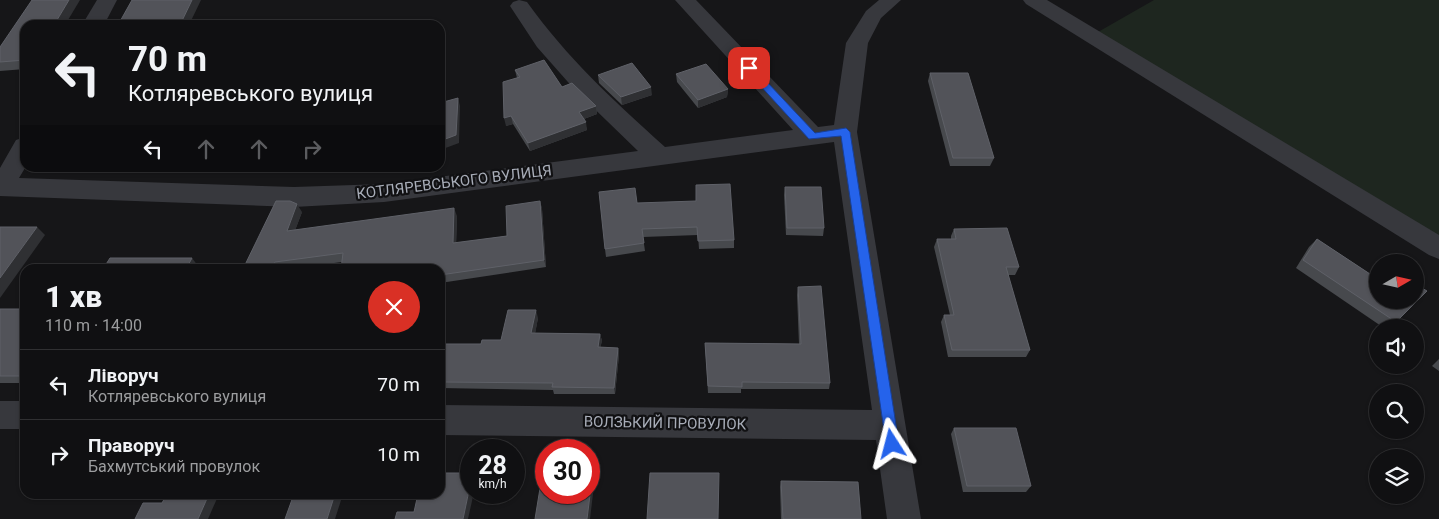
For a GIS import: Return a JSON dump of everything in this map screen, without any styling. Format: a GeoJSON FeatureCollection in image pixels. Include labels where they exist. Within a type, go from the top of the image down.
{"type":"FeatureCollection","features":[{"type":"Feature","properties":{"kind":"street"},"geometry":{"type":"LineString","coordinates":[[96,20],[107,0]]}},
{"type":"Feature","properties":{"kind":"street"},"geometry":{"type":"LineString","coordinates":[[686,0],[812,136]]}},
{"type":"Feature","properties":{"kind":"street"},"geometry":{"type":"LineString","coordinates":[[890,0],[873,16],[857,43],[846,132],[904,519]]}},
{"type":"Feature","properties":{"kind":"street"},"geometry":{"type":"LineString","coordinates":[[1033,0],[1439,248]]}},
{"type":"Feature","properties":{"kind":"street"},"geometry":{"type":"LineString","coordinates":[[520,6],[545,42],[583,85],[659,156]]}},
{"type":"Feature","properties":{"kind":"street","name":"КОТЛЯРЕВСЬКОГО ВУЛИЦЯ"},"geometry":{"type":"LineString","coordinates":[[1,187],[294,197],[384,193],[846,132]]}},
{"type":"Feature","properties":{"kind":"street"},"geometry":{"type":"LineString","coordinates":[[1,187],[20,155]]}},
{"type":"Feature","properties":{"kind":"street"},"geometry":{"type":"LineString","coordinates":[[0,415],[20,415]]}},
{"type":"Feature","properties":{"kind":"street","name":"ВОЛЗЬКИЙ ПРОВУЛОК"},"geometry":{"type":"LineString","coordinates":[[445,420],[890,425]]}},
{"type":"Feature","properties":{"kind":"shaded area"},"geometry":{"type":"Polygon","coordinates":[[[1154,0],[1439,0],[1439,248],[1091,36],[1154,0]]]}},
{"type":"Feature","properties":{"kind":"building"},"geometry":{"type":"Polygon","coordinates":[[[32,0],[69,0],[57,20],[20,20],[20,60],[0,62],[0,47],[32,0]]]}},
{"type":"Feature","properties":{"kind":"building"},"geometry":{"type":"Polygon","coordinates":[[[132,0],[192,0],[182,20],[121,20],[132,0]]]}},
{"type":"Feature","properties":{"kind":"building"},"geometry":{"type":"Polygon","coordinates":[[[544,60],[562,87],[572,83],[596,106],[579,112],[586,122],[528,143],[511,116],[504,118],[503,82],[520,77],[515,70],[544,60]]]}},
{"type":"Feature","properties":{"kind":"building"},"geometry":{"type":"Polygon","coordinates":[[[632,63],[651,87],[621,97],[598,75],[632,63]]]}},
{"type":"Feature","properties":{"kind":"building"},"geometry":{"type":"Polygon","coordinates":[[[706,64],[728,89],[698,100],[676,74],[706,64]]]}},
{"type":"Feature","properties":{"kind":"building"},"geometry":{"type":"Polygon","coordinates":[[[930,73],[968,73],[994,158],[953,158],[930,73]]]}},
{"type":"Feature","properties":{"kind":"building"},"geometry":{"type":"Polygon","coordinates":[[[458,98],[456,135],[445,139],[445,102],[458,98]]]}},
{"type":"Feature","properties":{"kind":"building"},"geometry":{"type":"Polygon","coordinates":[[[730,184],[734,240],[698,241],[697,227],[642,229],[644,243],[605,249],[599,192],[635,188],[637,203],[696,201],[696,185],[730,184]]]}},
{"type":"Feature","properties":{"kind":"building"},"geometry":{"type":"Polygon","coordinates":[[[785,187],[821,187],[824,228],[787,228],[785,187]]]}},
{"type":"Feature","properties":{"kind":"building"},"geometry":{"type":"Polygon","coordinates":[[[276,201],[290,201],[297,204],[287,231],[454,208],[453,243],[507,236],[506,206],[540,201],[544,260],[445,274],[445,264],[342,264],[343,253],[275,262],[274,264],[245,264],[276,201]]]}},
{"type":"Feature","properties":{"kind":"building"},"geometry":{"type":"Polygon","coordinates":[[[0,227],[37,227],[0,278],[0,227]]]}},
{"type":"Feature","properties":{"kind":"building"},"geometry":{"type":"Polygon","coordinates":[[[1007,228],[1019,267],[1006,267],[1030,350],[952,350],[944,315],[954,315],[937,239],[956,239],[954,229],[1007,228]]]}},
{"type":"Feature","properties":{"kind":"building"},"geometry":{"type":"Polygon","coordinates":[[[1317,239],[1369,273],[1369,304],[1303,260],[1317,239]]]}},
{"type":"Feature","properties":{"kind":"building"},"geometry":{"type":"Polygon","coordinates":[[[110,258],[192,258],[189,264],[106,264],[110,258]]]}},
{"type":"Feature","properties":{"kind":"building"},"geometry":{"type":"Polygon","coordinates":[[[821,286],[830,383],[742,382],[742,387],[708,386],[705,343],[801,344],[798,287],[821,286]]]}},
{"type":"Feature","properties":{"kind":"building"},"geometry":{"type":"Polygon","coordinates":[[[0,309],[20,309],[20,376],[0,376],[0,309]]]}},
{"type":"Feature","properties":{"kind":"building"},"geometry":{"type":"Polygon","coordinates":[[[1376,309],[1409,309],[1399,319],[1392,319],[1376,309]]]}},
{"type":"Feature","properties":{"kind":"building"},"geometry":{"type":"Polygon","coordinates":[[[508,310],[536,310],[531,333],[600,334],[598,347],[618,348],[614,388],[552,387],[553,383],[445,382],[445,344],[481,344],[482,340],[501,340],[508,310]]]}},
{"type":"Feature","properties":{"kind":"building"},"geometry":{"type":"Polygon","coordinates":[[[954,428],[1016,428],[1031,486],[967,486],[954,428]]]}},
{"type":"Feature","properties":{"kind":"building"},"geometry":{"type":"Polygon","coordinates":[[[445,473],[460,473],[460,504],[466,504],[463,519],[395,519],[397,512],[414,512],[417,499],[445,499],[445,473]]]}},
{"type":"Feature","properties":{"kind":"building"},"geometry":{"type":"Polygon","coordinates":[[[650,473],[719,473],[718,519],[647,519],[650,473]]]}},
{"type":"Feature","properties":{"kind":"building"},"geometry":{"type":"Polygon","coordinates":[[[781,481],[858,482],[861,519],[783,519],[781,481]]]}},
{"type":"Feature","properties":{"kind":"building"},"geometry":{"type":"Polygon","coordinates":[[[164,499],[207,499],[198,519],[135,519],[143,503],[162,503],[164,499]]]}},
{"type":"Feature","properties":{"kind":"building"},"geometry":{"type":"Polygon","coordinates":[[[292,499],[333,499],[327,519],[285,519],[292,499]]]}},
{"type":"Feature","properties":{"kind":"building"},"geometry":{"type":"Polygon","coordinates":[[[537,504],[589,504],[587,519],[535,519],[537,504]]]}},
{"type":"Feature","properties":{"kind":"route"},"geometry":{"type":"LineString","coordinates":[[749,68],[812,136],[846,132],[892,444]]}}]}
